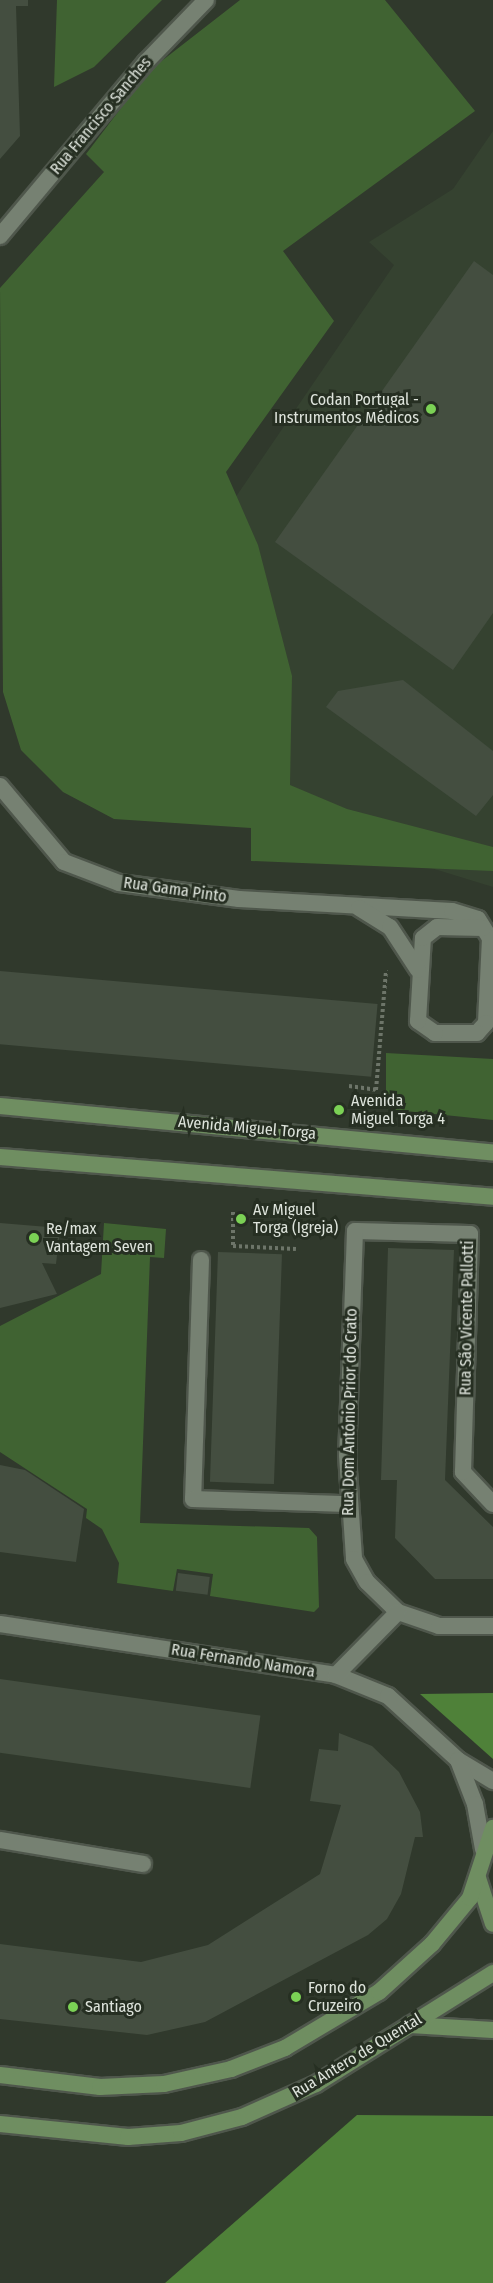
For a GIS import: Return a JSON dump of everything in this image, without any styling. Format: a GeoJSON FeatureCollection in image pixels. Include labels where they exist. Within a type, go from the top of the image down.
{"type":"FeatureCollection","features":[{"type":"Feature","properties":{"kind":"main road","name":"Avenida Miguel Torga"},"geometry":{"type":"LineString","coordinates":[[0,1106],[493,1153]]}},
{"type":"Feature","properties":{"kind":"main road"},"geometry":{"type":"LineString","coordinates":[[0,1157],[493,1197]]}},
{"type":"Feature","properties":{"kind":"main road"},"geometry":{"type":"LineString","coordinates":[[0,2075],[100,2087],[164,2084],[231,2069],[285,2048],[379,1992],[423,1952],[470,1898],[483,1849],[493,1828]]}},
{"type":"Feature","properties":{"kind":"main road"},"geometry":{"type":"LineString","coordinates":[[478,1874],[493,1924]]}},
{"type":"Feature","properties":{"kind":"main road","name":"Rua Antero de Quental"},"geometry":{"type":"LineString","coordinates":[[0,2124],[100,2137],[181,2133],[242,2117],[295,2094],[493,1973]]}},
{"type":"Feature","properties":{"kind":"main road"},"geometry":{"type":"LineString","coordinates":[[409,2025],[493,2030]]}},
{"type":"Feature","properties":{"kind":"street","name":"Rua Francisco Sanches"},"geometry":{"type":"LineString","coordinates":[[0,236],[146,62],[206,0]]}},
{"type":"Feature","properties":{"kind":"street","name":"Rua Gama Pinto"},"geometry":{"type":"LineString","coordinates":[[0,786],[64,862],[119,883],[239,899],[452,911],[478,919],[483,928]]}},
{"type":"Feature","properties":{"kind":"street","name":"Rua Gama Pinto"},"geometry":{"type":"LineString","coordinates":[[352,906],[388,926],[419,971]]}},
{"type":"Feature","properties":{"kind":"street"},"geometry":{"type":"LineString","coordinates":[[483,928],[490,938],[486,1023],[481,1030],[423,1029],[418,1021],[419,971],[423,938],[432,930],[483,928]]}},
{"type":"Feature","properties":{"kind":"street","name":"Rua São Vicente Pallotti"},"geometry":{"type":"LineString","coordinates":[[355,1231],[470,1234],[463,1472],[493,1504]]}},
{"type":"Feature","properties":{"kind":"street","name":"Rua Dom António Prior do Crato"},"geometry":{"type":"LineString","coordinates":[[355,1231],[347,1504],[354,1559],[366,1582],[398,1612],[439,1626],[493,1626]]}},
{"type":"Feature","properties":{"kind":"street"},"geometry":{"type":"LineString","coordinates":[[201,1260],[193,1499],[347,1504]]}},
{"type":"Feature","properties":{"kind":"street"},"geometry":{"type":"LineString","coordinates":[[336,1675],[398,1612]]}},
{"type":"Feature","properties":{"kind":"street","name":"Rua Fernando Namora"},"geometry":{"type":"LineString","coordinates":[[0,1624],[336,1675],[388,1696],[458,1760]]}},
{"type":"Feature","properties":{"kind":"street"},"geometry":{"type":"LineString","coordinates":[[458,1760],[493,1780]]}},
{"type":"Feature","properties":{"kind":"street"},"geometry":{"type":"LineString","coordinates":[[458,1760],[476,1804],[483,1849]]}},
{"type":"Feature","properties":{"kind":"street"},"geometry":{"type":"LineString","coordinates":[[0,1840],[143,1864]]}},
{"type":"Feature","properties":{"kind":"path"},"geometry":{"type":"LineString","coordinates":[[350,1086],[376,1090],[388,926]]}},
{"type":"Feature","properties":{"kind":"path"},"geometry":{"type":"LineString","coordinates":[[233,1212],[233,1246],[296,1249]]}},
{"type":"Feature","properties":{"kind":"shaded area"},"geometry":{"type":"Polygon","coordinates":[[[493,131],[493,887],[307,830],[286,818],[216,526],[394,265],[369,242],[453,189],[493,131]]]}},
{"type":"Feature","properties":{"kind":"green space"},"geometry":{"type":"Polygon","coordinates":[[[57,0],[162,0],[94,67],[54,87],[57,0]]]}},
{"type":"Feature","properties":{"kind":"green space"},"geometry":{"type":"Polygon","coordinates":[[[240,0],[385,0],[475,111],[283,251],[334,321],[226,472],[258,545],[292,676],[290,785],[347,809],[493,847],[493,871],[251,861],[251,828],[114,819],[63,792],[21,750],[3,692],[0,288],[104,172],[86,154],[150,70],[240,0]]]}},
{"type":"Feature","properties":{"kind":"green space"},"geometry":{"type":"Polygon","coordinates":[[[386,1053],[493,1059],[493,1120],[386,1109],[386,1053]]]}},
{"type":"Feature","properties":{"kind":"green space"},"geometry":{"type":"Polygon","coordinates":[[[104,1223],[166,1229],[164,1258],[150,1257],[140,1523],[309,1528],[317,1537],[319,1607],[314,1612],[210,1596],[213,1574],[177,1569],[173,1591],[117,1583],[119,1563],[102,1529],[86,1518],[87,1509],[0,1452],[0,1326],[101,1274],[104,1223]]]}},
{"type":"Feature","properties":{"kind":"green space"},"geometry":{"type":"Polygon","coordinates":[[[493,1693],[493,1759],[420,1694],[493,1693]]]}},
{"type":"Feature","properties":{"kind":"green space"},"geometry":{"type":"Polygon","coordinates":[[[357,2115],[493,2116],[493,2283],[165,2283],[357,2115]]]}},
{"type":"Feature","properties":{"kind":"building"},"geometry":{"type":"Polygon","coordinates":[[[0,0],[28,0],[28,6],[16,6],[20,136],[0,159],[0,0]]]}},
{"type":"Feature","properties":{"kind":"building","name":"Codan Portugal - Instrumentos Médicos"},"geometry":{"type":"Polygon","coordinates":[[[474,261],[493,275],[493,613],[453,670],[275,542],[474,261]]]}},
{"type":"Feature","properties":{"kind":"building"},"geometry":{"type":"Polygon","coordinates":[[[403,680],[493,751],[493,795],[476,816],[326,707],[338,691],[403,680]]]}},
{"type":"Feature","properties":{"kind":"building"},"geometry":{"type":"Polygon","coordinates":[[[0,971],[378,1004],[371,1077],[0,1044],[0,971]]]}},
{"type":"Feature","properties":{"kind":"building"},"geometry":{"type":"Polygon","coordinates":[[[0,1223],[60,1228],[56,1264],[42,1263],[57,1294],[0,1308],[0,1223]]]}},
{"type":"Feature","properties":{"kind":"building"},"geometry":{"type":"Polygon","coordinates":[[[388,1248],[454,1250],[445,1480],[493,1527],[493,1579],[435,1579],[395,1538],[397,1480],[381,1480],[388,1248]]]}},
{"type":"Feature","properties":{"kind":"building"},"geometry":{"type":"Polygon","coordinates":[[[218,1252],[282,1254],[274,1484],[210,1482],[218,1252]]]}},
{"type":"Feature","properties":{"kind":"building"},"geometry":{"type":"Polygon","coordinates":[[[0,1465],[25,1470],[84,1509],[76,1562],[0,1552],[0,1465]]]}},
{"type":"Feature","properties":{"kind":"building"},"geometry":{"type":"Polygon","coordinates":[[[178,1573],[210,1577],[208,1595],[176,1591],[178,1573]]]}},
{"type":"Feature","properties":{"kind":"building"},"geometry":{"type":"Polygon","coordinates":[[[0,1679],[260,1716],[250,1788],[0,1753],[0,1679]]]}},
{"type":"Feature","properties":{"kind":"building"},"geometry":{"type":"Polygon","coordinates":[[[339,1733],[372,1746],[399,1772],[420,1812],[423,1837],[415,1837],[401,1894],[387,1919],[368,1935],[205,2022],[147,2035],[0,2019],[0,1944],[141,1962],[208,1945],[320,1874],[341,1805],[310,1801],[319,1749],[338,1751],[339,1733]]]}},
{"type":"Feature","properties":{"kind":"place","name":"Codan Portugal - Instrumentos Médicos"},"geometry":{"type":"Point","coordinates":[431,409]}},
{"type":"Feature","properties":{"kind":"place","name":"Avenida Miguel Torga 4"},"geometry":{"type":"Point","coordinates":[339,1110]}},
{"type":"Feature","properties":{"kind":"place","name":"Av Miguel Torga (Igreja)"},"geometry":{"type":"Point","coordinates":[241,1219]}},
{"type":"Feature","properties":{"kind":"place","name":"Re/max Vantagem Seven"},"geometry":{"type":"Point","coordinates":[34,1238]}},
{"type":"Feature","properties":{"kind":"place","name":"Forno do Cruzeiro"},"geometry":{"type":"Point","coordinates":[296,1997]}},
{"type":"Feature","properties":{"kind":"place","name":"Santiago"},"geometry":{"type":"Point","coordinates":[73,2007]}}]}
